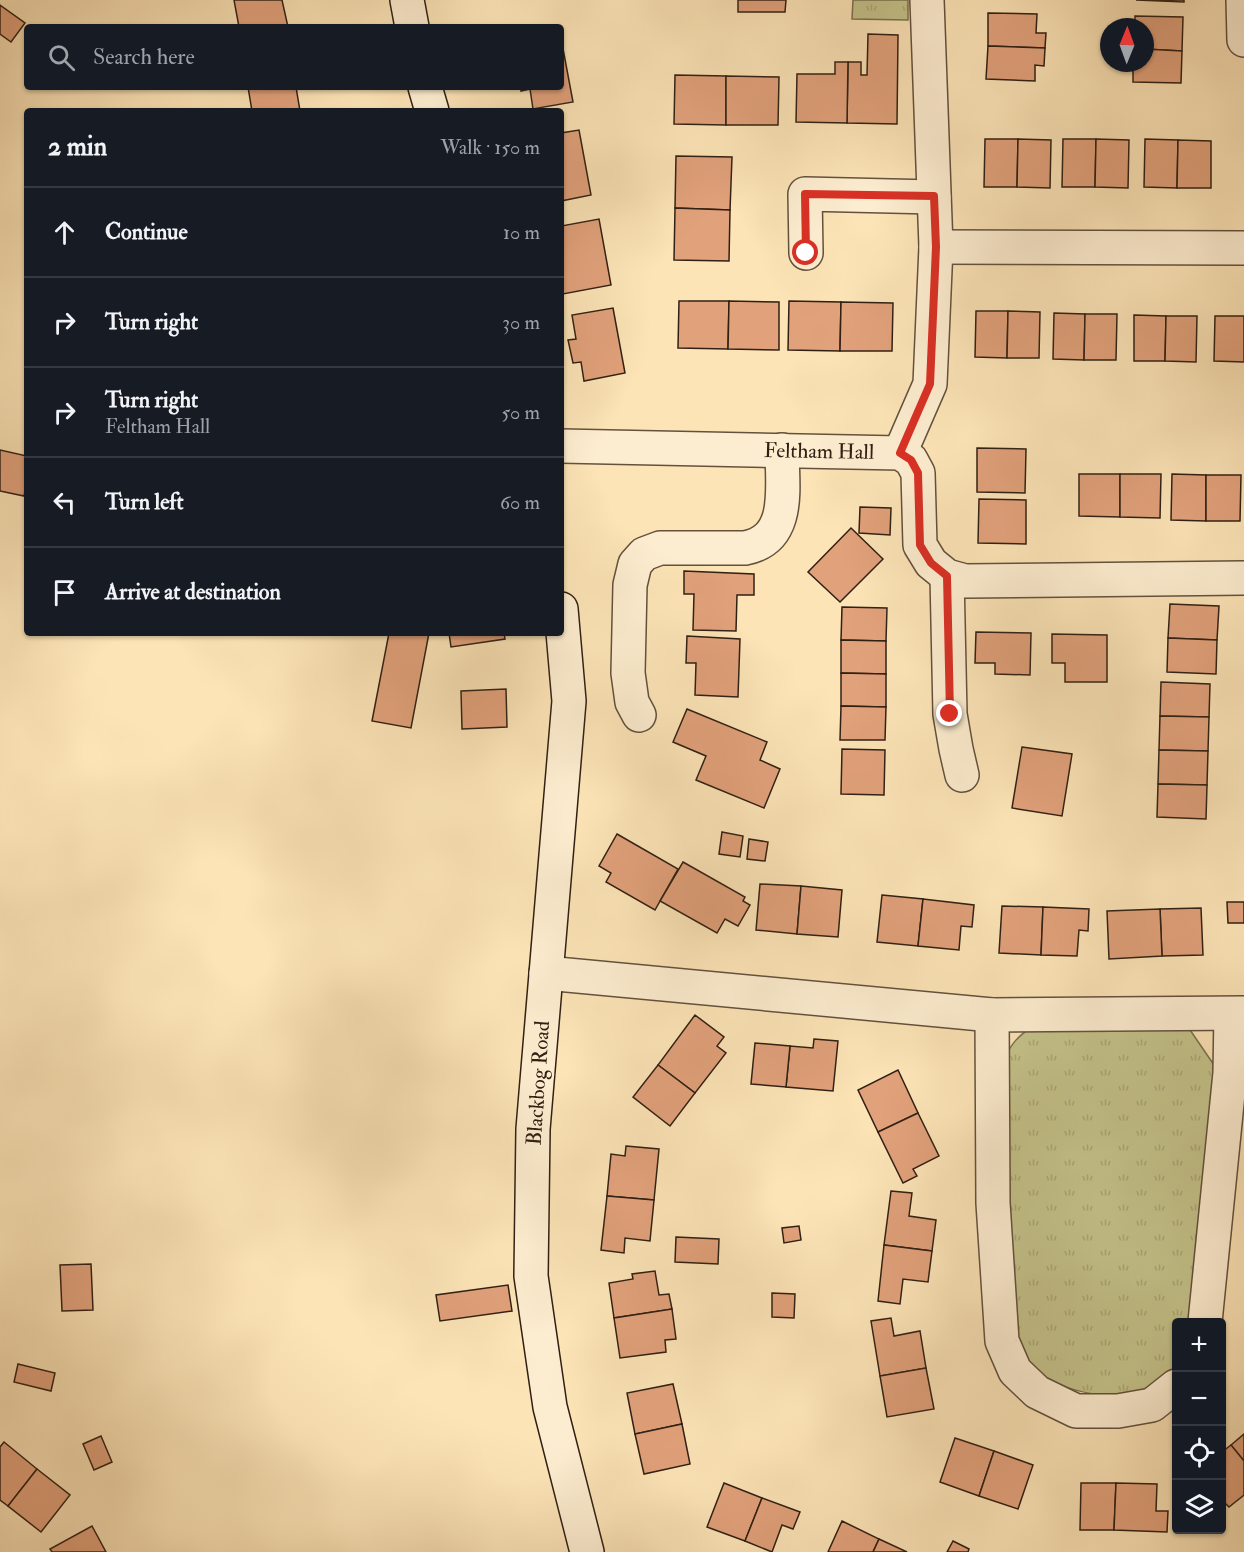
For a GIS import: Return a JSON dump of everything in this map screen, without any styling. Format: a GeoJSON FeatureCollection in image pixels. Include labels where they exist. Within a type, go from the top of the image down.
{"type":"FeatureCollection","features":[{"type":"Feature","properties":{"kind":"street"},"geometry":{"type":"LineString","coordinates":[[407,0],[411,24]]}},
{"type":"Feature","properties":{"kind":"street","name":"Feltham Hall"},"geometry":{"type":"LineString","coordinates":[[564,446],[900,453],[930,384],[936,247],[927,0]]}},
{"type":"Feature","properties":{"kind":"street"},"geometry":{"type":"LineString","coordinates":[[1243,0],[1244,40]]}},
{"type":"Feature","properties":{"kind":"street"},"geometry":{"type":"LineString","coordinates":[[426,90],[431,108]]}},
{"type":"Feature","properties":{"kind":"street"},"geometry":{"type":"LineString","coordinates":[[806,253],[805,194],[934,196]]}},
{"type":"Feature","properties":{"kind":"street"},"geometry":{"type":"LineString","coordinates":[[936,247],[1244,248]]}},
{"type":"Feature","properties":{"kind":"street"},"geometry":{"type":"LineString","coordinates":[[639,715],[632,702],[628,673],[630,585],[635,564],[644,554],[660,548],[745,548],[758,546],[767,540],[776,527],[781,512],[782,450]]}},
{"type":"Feature","properties":{"kind":"street"},"geometry":{"type":"LineString","coordinates":[[900,453],[911,460],[918,473],[920,545],[931,563],[947,576],[965,581],[1244,578]]}},
{"type":"Feature","properties":{"kind":"street"},"geometry":{"type":"LineString","coordinates":[[947,576],[950,714],[962,775]]}},
{"type":"Feature","properties":{"kind":"street","name":"Blackbog Road"},"geometry":{"type":"LineString","coordinates":[[563,636],[569,701],[533,1129],[531,1276],[550,1407],[587,1552]]}},
{"type":"Feature","properties":{"kind":"street"},"geometry":{"type":"LineString","coordinates":[[546,973],[992,1015],[1238,1014],[1206,1318]]}},
{"type":"Feature","properties":{"kind":"street"},"geometry":{"type":"LineString","coordinates":[[992,1015],[993,1203],[1002,1341],[1015,1371],[1037,1392],[1076,1411],[1118,1411],[1152,1405],[1172,1389]]}},
{"type":"Feature","properties":{"kind":"green space"},"geometry":{"type":"Polygon","coordinates":[[[853,0],[908,0],[908,20],[852,19],[853,0]]]}},
{"type":"Feature","properties":{"kind":"green space"},"geometry":{"type":"Polygon","coordinates":[[[1186,1024],[1214,1065],[1193,1318],[1172,1318],[1172,1370],[1146,1388],[1132,1393],[1100,1394],[1067,1387],[1028,1365],[1018,1346],[1002,1064],[1015,1042],[1034,1026],[1186,1024]]]}},
{"type":"Feature","properties":{"kind":"building"},"geometry":{"type":"Polygon","coordinates":[[[234,0],[282,0],[287,24],[238,24],[234,0]]]}},
{"type":"Feature","properties":{"kind":"building"},"geometry":{"type":"Polygon","coordinates":[[[738,0],[786,0],[785,12],[738,12],[738,0]]]}},
{"type":"Feature","properties":{"kind":"building"},"geometry":{"type":"Polygon","coordinates":[[[1136,0],[1184,0],[1184,2],[1136,0]]]}},
{"type":"Feature","properties":{"kind":"building"},"geometry":{"type":"Polygon","coordinates":[[[0,5],[25,23],[11,42],[0,34],[0,5]]]}},
{"type":"Feature","properties":{"kind":"building"},"geometry":{"type":"Polygon","coordinates":[[[988,13],[1037,14],[1036,33],[1046,33],[1045,48],[988,46],[988,13]]]}},
{"type":"Feature","properties":{"kind":"building"},"geometry":{"type":"Polygon","coordinates":[[[1135,16],[1183,17],[1182,51],[1154,49],[1154,18],[1135,18],[1135,16]]]}},
{"type":"Feature","properties":{"kind":"building"},"geometry":{"type":"Polygon","coordinates":[[[868,34],[898,35],[897,124],[847,123],[848,62],[861,62],[861,75],[867,75],[868,34]]]}},
{"type":"Feature","properties":{"kind":"building"},"geometry":{"type":"Polygon","coordinates":[[[988,46],[1045,48],[1044,66],[1035,65],[1035,81],[986,79],[988,46]]]}},
{"type":"Feature","properties":{"kind":"building"},"geometry":{"type":"Polygon","coordinates":[[[1154,49],[1182,51],[1181,83],[1133,82],[1133,72],[1154,72],[1154,49]]]}},
{"type":"Feature","properties":{"kind":"building"},"geometry":{"type":"Polygon","coordinates":[[[564,54],[573,102],[533,108],[530,90],[564,90],[564,54]]]}},
{"type":"Feature","properties":{"kind":"building"},"geometry":{"type":"Polygon","coordinates":[[[835,62],[848,62],[847,123],[796,122],[797,74],[835,74],[835,62]]]}},
{"type":"Feature","properties":{"kind":"building"},"geometry":{"type":"Polygon","coordinates":[[[675,75],[726,76],[726,125],[674,124],[675,75]]]}},
{"type":"Feature","properties":{"kind":"building"},"geometry":{"type":"Polygon","coordinates":[[[726,76],[779,77],[778,125],[726,125],[726,76]]]}},
{"type":"Feature","properties":{"kind":"building"},"geometry":{"type":"Polygon","coordinates":[[[248,90],[296,90],[300,108],[252,108],[248,90]]]}},
{"type":"Feature","properties":{"kind":"building"},"geometry":{"type":"Polygon","coordinates":[[[579,130],[591,195],[564,200],[564,132],[579,130]]]}},
{"type":"Feature","properties":{"kind":"building"},"geometry":{"type":"Polygon","coordinates":[[[985,139],[1018,139],[1017,187],[984,187],[985,139]]]}},
{"type":"Feature","properties":{"kind":"building"},"geometry":{"type":"Polygon","coordinates":[[[1018,139],[1051,140],[1050,188],[1017,187],[1018,139]]]}},
{"type":"Feature","properties":{"kind":"building"},"geometry":{"type":"Polygon","coordinates":[[[1063,139],[1096,139],[1095,187],[1062,187],[1063,139]]]}},
{"type":"Feature","properties":{"kind":"building"},"geometry":{"type":"Polygon","coordinates":[[[1096,139],[1129,140],[1128,188],[1095,187],[1096,139]]]}},
{"type":"Feature","properties":{"kind":"building"},"geometry":{"type":"Polygon","coordinates":[[[1145,139],[1178,140],[1177,188],[1144,187],[1145,139]]]}},
{"type":"Feature","properties":{"kind":"building"},"geometry":{"type":"Polygon","coordinates":[[[1178,140],[1211,141],[1211,188],[1177,188],[1178,140]]]}},
{"type":"Feature","properties":{"kind":"building"},"geometry":{"type":"Polygon","coordinates":[[[676,156],[732,157],[730,210],[675,208],[676,156]]]}},
{"type":"Feature","properties":{"kind":"building"},"geometry":{"type":"Polygon","coordinates":[[[675,208],[730,210],[729,261],[674,260],[675,208]]]}},
{"type":"Feature","properties":{"kind":"building"},"geometry":{"type":"Polygon","coordinates":[[[599,219],[611,285],[564,294],[564,225],[599,219]]]}},
{"type":"Feature","properties":{"kind":"building"},"geometry":{"type":"Polygon","coordinates":[[[679,301],[729,301],[728,349],[678,348],[679,301]]]}},
{"type":"Feature","properties":{"kind":"building"},"geometry":{"type":"Polygon","coordinates":[[[729,301],[779,302],[779,350],[728,349],[729,301]]]}},
{"type":"Feature","properties":{"kind":"building"},"geometry":{"type":"Polygon","coordinates":[[[789,301],[841,302],[840,351],[788,350],[789,301]]]}},
{"type":"Feature","properties":{"kind":"building"},"geometry":{"type":"Polygon","coordinates":[[[841,302],[893,303],[892,351],[840,351],[841,302]]]}},
{"type":"Feature","properties":{"kind":"building"},"geometry":{"type":"Polygon","coordinates":[[[613,308],[625,373],[584,381],[581,362],[573,363],[568,340],[576,339],[572,315],[613,308]]]}},
{"type":"Feature","properties":{"kind":"building"},"geometry":{"type":"Polygon","coordinates":[[[976,311],[1008,311],[1007,358],[975,357],[976,311]]]}},
{"type":"Feature","properties":{"kind":"building"},"geometry":{"type":"Polygon","coordinates":[[[1008,311],[1040,312],[1039,358],[1007,358],[1008,311]]]}},
{"type":"Feature","properties":{"kind":"building"},"geometry":{"type":"Polygon","coordinates":[[[1054,313],[1085,314],[1084,360],[1053,359],[1054,313]]]}},
{"type":"Feature","properties":{"kind":"building"},"geometry":{"type":"Polygon","coordinates":[[[1085,314],[1117,314],[1116,360],[1084,360],[1085,314]]]}},
{"type":"Feature","properties":{"kind":"building"},"geometry":{"type":"Polygon","coordinates":[[[1134,315],[1166,316],[1165,361],[1134,361],[1134,315]]]}},
{"type":"Feature","properties":{"kind":"building"},"geometry":{"type":"Polygon","coordinates":[[[1166,316],[1197,316],[1196,362],[1165,361],[1166,316]]]}},
{"type":"Feature","properties":{"kind":"building"},"geometry":{"type":"Polygon","coordinates":[[[1215,316],[1244,316],[1244,362],[1214,361],[1215,316]]]}},
{"type":"Feature","properties":{"kind":"building"},"geometry":{"type":"Polygon","coordinates":[[[977,448],[1026,449],[1025,493],[977,492],[977,448]]]}},
{"type":"Feature","properties":{"kind":"building"},"geometry":{"type":"Polygon","coordinates":[[[0,450],[24,455],[24,496],[0,491],[0,450]]]}},
{"type":"Feature","properties":{"kind":"building"},"geometry":{"type":"Polygon","coordinates":[[[1079,474],[1120,474],[1120,517],[1079,516],[1079,474]]]}},
{"type":"Feature","properties":{"kind":"building"},"geometry":{"type":"Polygon","coordinates":[[[1120,474],[1161,474],[1160,518],[1120,517],[1120,474]]]}},
{"type":"Feature","properties":{"kind":"building"},"geometry":{"type":"Polygon","coordinates":[[[1172,474],[1206,475],[1206,521],[1171,520],[1172,474]]]}},
{"type":"Feature","properties":{"kind":"building"},"geometry":{"type":"Polygon","coordinates":[[[1206,475],[1241,475],[1240,521],[1206,521],[1206,475]]]}},
{"type":"Feature","properties":{"kind":"building"},"geometry":{"type":"Polygon","coordinates":[[[979,499],[1026,500],[1026,544],[978,543],[979,499]]]}},
{"type":"Feature","properties":{"kind":"building"},"geometry":{"type":"Polygon","coordinates":[[[860,507],[891,508],[890,535],[859,533],[860,507]]]}},
{"type":"Feature","properties":{"kind":"building"},"geometry":{"type":"Polygon","coordinates":[[[851,528],[883,559],[840,602],[808,572],[851,528]]]}},
{"type":"Feature","properties":{"kind":"building"},"geometry":{"type":"Polygon","coordinates":[[[684,571],[754,574],[754,595],[737,595],[736,631],[693,630],[694,594],[684,594],[684,571]]]}},
{"type":"Feature","properties":{"kind":"building"},"geometry":{"type":"Polygon","coordinates":[[[1170,604],[1219,606],[1217,640],[1168,638],[1170,604]]]}},
{"type":"Feature","properties":{"kind":"building"},"geometry":{"type":"Polygon","coordinates":[[[842,607],[887,608],[886,641],[841,640],[842,607]]]}},
{"type":"Feature","properties":{"kind":"building"},"geometry":{"type":"Polygon","coordinates":[[[976,632],[1031,633],[1030,675],[995,674],[995,663],[975,663],[976,632]]]}},
{"type":"Feature","properties":{"kind":"building"},"geometry":{"type":"Polygon","coordinates":[[[1052,634],[1107,635],[1107,682],[1065,682],[1065,663],[1052,663],[1052,634]]]}},
{"type":"Feature","properties":{"kind":"building"},"geometry":{"type":"Polygon","coordinates":[[[388,636],[428,636],[411,728],[372,721],[388,636]]]}},
{"type":"Feature","properties":{"kind":"building"},"geometry":{"type":"Polygon","coordinates":[[[449,636],[504,636],[505,639],[451,647],[449,636]]]}},
{"type":"Feature","properties":{"kind":"building"},"geometry":{"type":"Polygon","coordinates":[[[687,636],[740,639],[738,697],[695,695],[696,663],[686,663],[687,636]]]}},
{"type":"Feature","properties":{"kind":"building"},"geometry":{"type":"Polygon","coordinates":[[[1168,638],[1217,640],[1216,674],[1167,672],[1168,638]]]}},
{"type":"Feature","properties":{"kind":"building"},"geometry":{"type":"Polygon","coordinates":[[[841,640],[886,641],[886,674],[841,673],[841,640]]]}},
{"type":"Feature","properties":{"kind":"building"},"geometry":{"type":"Polygon","coordinates":[[[841,673],[886,674],[886,707],[841,706],[841,673]]]}},
{"type":"Feature","properties":{"kind":"building"},"geometry":{"type":"Polygon","coordinates":[[[1161,682],[1210,684],[1209,717],[1160,716],[1161,682]]]}},
{"type":"Feature","properties":{"kind":"building"},"geometry":{"type":"Polygon","coordinates":[[[506,689],[507,727],[462,729],[461,691],[506,689]]]}},
{"type":"Feature","properties":{"kind":"building"},"geometry":{"type":"Polygon","coordinates":[[[841,706],[886,707],[885,740],[840,740],[841,706]]]}},
{"type":"Feature","properties":{"kind":"building"},"geometry":{"type":"Polygon","coordinates":[[[687,709],[767,742],[760,760],[780,769],[764,808],[696,780],[706,756],[673,742],[687,709]]]}},
{"type":"Feature","properties":{"kind":"building"},"geometry":{"type":"Polygon","coordinates":[[[1160,716],[1209,717],[1208,751],[1159,750],[1160,716]]]}},
{"type":"Feature","properties":{"kind":"building"},"geometry":{"type":"Polygon","coordinates":[[[1022,747],[1072,754],[1062,816],[1012,808],[1022,747]]]}},
{"type":"Feature","properties":{"kind":"building"},"geometry":{"type":"Polygon","coordinates":[[[842,749],[885,750],[884,795],[841,794],[842,749]]]}},
{"type":"Feature","properties":{"kind":"building"},"geometry":{"type":"Polygon","coordinates":[[[1159,750],[1208,751],[1207,785],[1158,784],[1159,750]]]}},
{"type":"Feature","properties":{"kind":"building"},"geometry":{"type":"Polygon","coordinates":[[[1158,784],[1207,785],[1206,819],[1157,817],[1158,784]]]}},
{"type":"Feature","properties":{"kind":"building"},"geometry":{"type":"Polygon","coordinates":[[[722,832],[743,836],[740,857],[719,854],[722,832]]]}},
{"type":"Feature","properties":{"kind":"building"},"geometry":{"type":"Polygon","coordinates":[[[617,834],[678,869],[655,910],[606,882],[611,873],[599,866],[617,834]]]}},
{"type":"Feature","properties":{"kind":"building"},"geometry":{"type":"Polygon","coordinates":[[[749,839],[768,842],[765,861],[747,859],[749,839]]]}},
{"type":"Feature","properties":{"kind":"building"},"geometry":{"type":"Polygon","coordinates":[[[683,862],[745,897],[743,901],[750,905],[738,926],[725,919],[717,933],[660,901],[683,862]]]}},
{"type":"Feature","properties":{"kind":"building"},"geometry":{"type":"Polygon","coordinates":[[[760,884],[801,886],[797,934],[756,930],[760,884]]]}},
{"type":"Feature","properties":{"kind":"building"},"geometry":{"type":"Polygon","coordinates":[[[801,886],[842,890],[838,937],[797,934],[801,886]]]}},
{"type":"Feature","properties":{"kind":"building"},"geometry":{"type":"Polygon","coordinates":[[[882,895],[923,899],[918,946],[877,942],[882,895]]]}},
{"type":"Feature","properties":{"kind":"building"},"geometry":{"type":"Polygon","coordinates":[[[923,899],[974,905],[972,927],[961,926],[959,950],[918,946],[923,899]]]}},
{"type":"Feature","properties":{"kind":"building"},"geometry":{"type":"Polygon","coordinates":[[[1227,902],[1244,902],[1244,923],[1228,923],[1227,902]]]}},
{"type":"Feature","properties":{"kind":"building"},"geometry":{"type":"Polygon","coordinates":[[[1002,906],[1043,907],[1041,955],[999,953],[1002,906]]]}},
{"type":"Feature","properties":{"kind":"building"},"geometry":{"type":"Polygon","coordinates":[[[1043,907],[1089,909],[1088,931],[1079,930],[1077,956],[1041,955],[1043,907]]]}},
{"type":"Feature","properties":{"kind":"building"},"geometry":{"type":"Polygon","coordinates":[[[1201,908],[1203,955],[1162,956],[1160,909],[1201,908]]]}},
{"type":"Feature","properties":{"kind":"building"},"geometry":{"type":"Polygon","coordinates":[[[1160,909],[1162,956],[1109,959],[1107,911],[1160,909]]]}},
{"type":"Feature","properties":{"kind":"building"},"geometry":{"type":"Polygon","coordinates":[[[695,1015],[724,1037],[717,1046],[726,1053],[695,1093],[658,1065],[695,1015]]]}},
{"type":"Feature","properties":{"kind":"building"},"geometry":{"type":"Polygon","coordinates":[[[814,1039],[838,1041],[833,1091],[786,1087],[790,1046],[813,1048],[814,1039]]]}},
{"type":"Feature","properties":{"kind":"building"},"geometry":{"type":"Polygon","coordinates":[[[755,1043],[790,1046],[786,1087],[751,1084],[755,1043]]]}},
{"type":"Feature","properties":{"kind":"building"},"geometry":{"type":"Polygon","coordinates":[[[658,1065],[695,1093],[670,1126],[633,1097],[658,1065]]]}},
{"type":"Feature","properties":{"kind":"building"},"geometry":{"type":"Polygon","coordinates":[[[898,1070],[918,1113],[878,1132],[858,1090],[898,1070]]]}},
{"type":"Feature","properties":{"kind":"building"},"geometry":{"type":"Polygon","coordinates":[[[918,1113],[939,1156],[913,1169],[917,1176],[903,1183],[878,1132],[918,1113]]]}},
{"type":"Feature","properties":{"kind":"building"},"geometry":{"type":"Polygon","coordinates":[[[626,1146],[659,1149],[654,1200],[607,1196],[611,1154],[625,1156],[626,1146]]]}},
{"type":"Feature","properties":{"kind":"building"},"geometry":{"type":"Polygon","coordinates":[[[891,1191],[912,1193],[909,1216],[936,1220],[932,1251],[884,1245],[891,1191]]]}},
{"type":"Feature","properties":{"kind":"building"},"geometry":{"type":"Polygon","coordinates":[[[607,1196],[654,1200],[650,1241],[625,1238],[624,1253],[601,1250],[607,1196]]]}},
{"type":"Feature","properties":{"kind":"building"},"geometry":{"type":"Polygon","coordinates":[[[799,1226],[801,1240],[784,1243],[782,1228],[799,1226]]]}},
{"type":"Feature","properties":{"kind":"building"},"geometry":{"type":"Polygon","coordinates":[[[676,1237],[719,1239],[718,1264],[675,1262],[676,1237]]]}},
{"type":"Feature","properties":{"kind":"building"},"geometry":{"type":"Polygon","coordinates":[[[884,1245],[932,1251],[928,1282],[903,1279],[900,1304],[878,1301],[884,1245]]]}},
{"type":"Feature","properties":{"kind":"building"},"geometry":{"type":"Polygon","coordinates":[[[91,1264],[93,1310],[62,1311],[60,1265],[91,1264]]]}},
{"type":"Feature","properties":{"kind":"building"},"geometry":{"type":"Polygon","coordinates":[[[655,1271],[659,1295],[669,1294],[672,1309],[614,1318],[609,1283],[633,1279],[632,1274],[655,1271]]]}},
{"type":"Feature","properties":{"kind":"building"},"geometry":{"type":"Polygon","coordinates":[[[508,1285],[512,1311],[440,1321],[436,1295],[508,1285]]]}},
{"type":"Feature","properties":{"kind":"building"},"geometry":{"type":"Polygon","coordinates":[[[772,1293],[795,1294],[794,1318],[772,1317],[772,1293]]]}},
{"type":"Feature","properties":{"kind":"building"},"geometry":{"type":"Polygon","coordinates":[[[672,1309],[676,1339],[665,1340],[666,1352],[620,1358],[614,1318],[672,1309]]]}},
{"type":"Feature","properties":{"kind":"building"},"geometry":{"type":"Polygon","coordinates":[[[891,1318],[894,1336],[920,1331],[926,1368],[880,1376],[871,1321],[891,1318]]]}},
{"type":"Feature","properties":{"kind":"building"},"geometry":{"type":"Polygon","coordinates":[[[18,1364],[55,1373],[51,1391],[14,1382],[18,1364]]]}},
{"type":"Feature","properties":{"kind":"building"},"geometry":{"type":"Polygon","coordinates":[[[926,1368],[934,1409],[887,1417],[880,1376],[926,1368]]]}},
{"type":"Feature","properties":{"kind":"building"},"geometry":{"type":"Polygon","coordinates":[[[673,1384],[682,1424],[635,1434],[627,1393],[673,1384]]]}},
{"type":"Feature","properties":{"kind":"building"},"geometry":{"type":"Polygon","coordinates":[[[682,1424],[690,1464],[644,1474],[635,1434],[682,1424]]]}},
{"type":"Feature","properties":{"kind":"building"},"geometry":{"type":"Polygon","coordinates":[[[1244,1434],[1244,1461],[1231,1445],[1244,1434]]]}},
{"type":"Feature","properties":{"kind":"building"},"geometry":{"type":"Polygon","coordinates":[[[101,1436],[112,1462],[94,1470],[83,1444],[101,1436]]]}},
{"type":"Feature","properties":{"kind":"building"},"geometry":{"type":"Polygon","coordinates":[[[955,1438],[994,1451],[979,1496],[940,1482],[955,1438]]]}},
{"type":"Feature","properties":{"kind":"building"},"geometry":{"type":"Polygon","coordinates":[[[4,1442],[37,1469],[8,1506],[0,1500],[0,1447],[4,1442]]]}},
{"type":"Feature","properties":{"kind":"building"},"geometry":{"type":"Polygon","coordinates":[[[1231,1445],[1244,1461],[1244,1495],[1229,1507],[1226,1504],[1226,1449],[1231,1445]]]}},
{"type":"Feature","properties":{"kind":"building"},"geometry":{"type":"Polygon","coordinates":[[[994,1451],[1033,1465],[1018,1509],[979,1496],[994,1451]]]}},
{"type":"Feature","properties":{"kind":"building"},"geometry":{"type":"Polygon","coordinates":[[[37,1469],[70,1495],[41,1532],[8,1506],[37,1469]]]}},
{"type":"Feature","properties":{"kind":"building"},"geometry":{"type":"Polygon","coordinates":[[[724,1483],[762,1498],[745,1541],[707,1527],[724,1483]]]}},
{"type":"Feature","properties":{"kind":"building"},"geometry":{"type":"Polygon","coordinates":[[[1081,1483],[1116,1483],[1114,1530],[1080,1530],[1081,1483]]]}},
{"type":"Feature","properties":{"kind":"building"},"geometry":{"type":"Polygon","coordinates":[[[1116,1483],[1157,1484],[1156,1511],[1168,1511],[1167,1532],[1114,1530],[1116,1483]]]}},
{"type":"Feature","properties":{"kind":"building"},"geometry":{"type":"Polygon","coordinates":[[[762,1498],[800,1512],[793,1529],[782,1525],[772,1552],[745,1541],[762,1498]]]}},
{"type":"Feature","properties":{"kind":"building"},"geometry":{"type":"Polygon","coordinates":[[[842,1521],[879,1539],[873,1552],[828,1552],[842,1521]]]}},
{"type":"Feature","properties":{"kind":"building"},"geometry":{"type":"Polygon","coordinates":[[[92,1526],[106,1552],[52,1552],[50,1549],[92,1526]]]}},
{"type":"Feature","properties":{"kind":"building"},"geometry":{"type":"Polygon","coordinates":[[[879,1539],[907,1552],[873,1552],[879,1539]]]}},
{"type":"Feature","properties":{"kind":"building"},"geometry":{"type":"Polygon","coordinates":[[[953,1541],[969,1549],[968,1552],[947,1552],[953,1541]]]}},
{"type":"Feature","properties":{"kind":"route"},"geometry":{"type":"LineString","coordinates":[[806,253],[805,194],[934,196],[936,247],[930,384],[900,453],[911,460],[918,473],[920,545],[931,563],[947,576],[950,714]]}}]}
